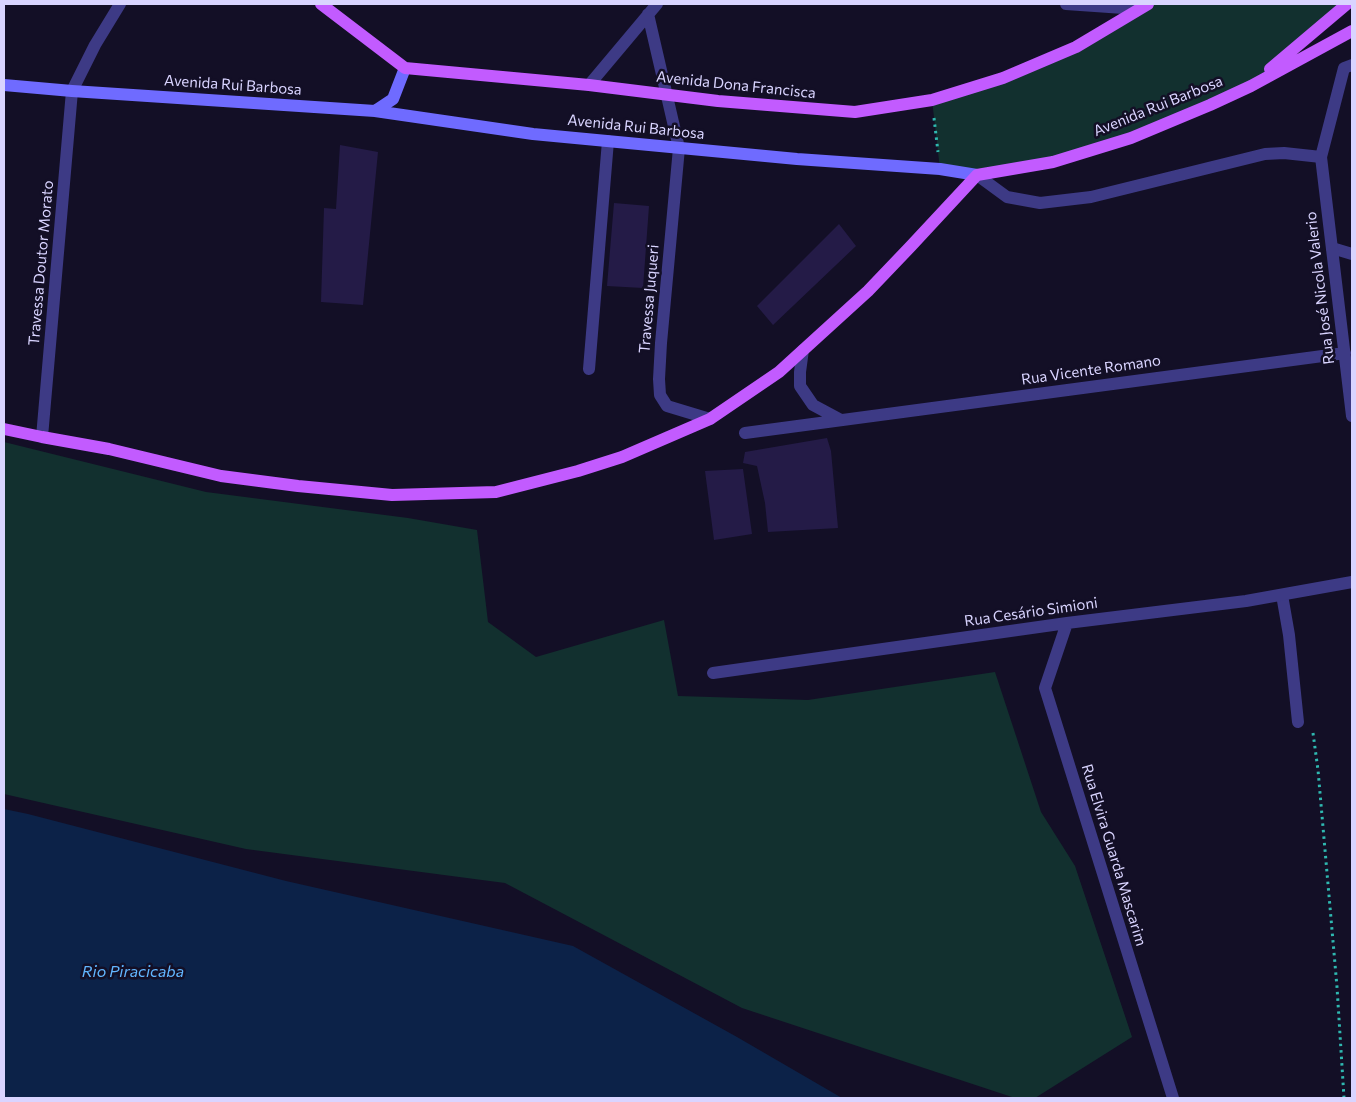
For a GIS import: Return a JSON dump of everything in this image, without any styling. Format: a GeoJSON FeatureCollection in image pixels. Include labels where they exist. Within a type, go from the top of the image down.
{"type":"FeatureCollection","features":[{"type":"Feature","properties":{"kind":"main road"},"geometry":{"type":"LineString","coordinates":[[321,4],[405,68],[393,99],[375,110]]}},
{"type":"Feature","properties":{"kind":"main road"},"geometry":{"type":"LineString","coordinates":[[1251,86],[1347,4]]}},
{"type":"Feature","properties":{"kind":"main road","name":"Avenida Dona Francisca"},"geometry":{"type":"LineString","coordinates":[[405,68],[718,101],[855,112],[932,100],[1003,78],[1076,47],[1143,6]]}},
{"type":"Feature","properties":{"kind":"main road"},"geometry":{"type":"LineString","coordinates":[[1251,86],[1352,31]]}},
{"type":"Feature","properties":{"kind":"main road","name":"Avenida Rui Barbosa"},"geometry":{"type":"LineString","coordinates":[[4,85],[375,110],[533,134],[797,159],[940,169],[977,175],[1053,162],[1131,138],[1251,86]]}},
{"type":"Feature","properties":{"kind":"main road"},"geometry":{"type":"LineString","coordinates":[[4,428],[109,449],[221,476],[392,495],[496,492],[578,471],[622,456],[710,419],[779,372],[868,291],[977,175]]}},
{"type":"Feature","properties":{"kind":"street"},"geometry":{"type":"LineString","coordinates":[[72,91],[95,45],[120,4]]}},
{"type":"Feature","properties":{"kind":"street"},"geometry":{"type":"LineString","coordinates":[[589,86],[656,4]]}},
{"type":"Feature","properties":{"kind":"street"},"geometry":{"type":"LineString","coordinates":[[1066,4],[1143,6]]}},
{"type":"Feature","properties":{"kind":"street","name":"Travessa Juqueri"},"geometry":{"type":"LineString","coordinates":[[648,14],[679,148],[661,343],[660,395],[667,406],[710,419]]}},
{"type":"Feature","properties":{"kind":"street"},"geometry":{"type":"LineString","coordinates":[[977,175],[1007,197],[1040,203],[1091,197],[1265,154],[1284,153],[1321,156],[1344,68],[1352,65]]}},
{"type":"Feature","properties":{"kind":"street","name":"Travessa Doutor Morato"},"geometry":{"type":"LineString","coordinates":[[42,437],[72,91]]}},
{"type":"Feature","properties":{"kind":"street"},"geometry":{"type":"LineString","coordinates":[[589,369],[608,141]]}},
{"type":"Feature","properties":{"kind":"street","name":"Rua José Nicola Valerio"},"geometry":{"type":"LineString","coordinates":[[1321,156],[1352,416]]}},
{"type":"Feature","properties":{"kind":"street"},"geometry":{"type":"LineString","coordinates":[[1332,248],[1352,254]]}},
{"type":"Feature","properties":{"kind":"street"},"geometry":{"type":"LineString","coordinates":[[803,350],[800,386],[814,405],[841,420]]}},
{"type":"Feature","properties":{"kind":"street","name":"Rua Vicente Romano"},"geometry":{"type":"LineString","coordinates":[[745,433],[1345,352]]}},
{"type":"Feature","properties":{"kind":"street","name":"Rua Cesário Simioni"},"geometry":{"type":"LineString","coordinates":[[714,673],[1066,623],[1246,601],[1352,582]]}},
{"type":"Feature","properties":{"kind":"street"},"geometry":{"type":"LineString","coordinates":[[1282,595],[1289,635],[1298,722]]}},
{"type":"Feature","properties":{"kind":"street","name":"Rua Elvira Guarda Mascarim"},"geometry":{"type":"LineString","coordinates":[[1066,623],[1045,688],[1173,1098]]}},
{"type":"Feature","properties":{"kind":"path"},"geometry":{"type":"LineString","coordinates":[[932,100],[940,169]]}},
{"type":"Feature","properties":{"kind":"path"},"geometry":{"type":"LineString","coordinates":[[1313,733],[1318,770],[1337,988],[1344,1098]]}},
{"type":"Feature","properties":{"kind":"green space"},"geometry":{"type":"Polygon","coordinates":[[[1148,4],[1347,4],[1251,86],[1113,143],[977,175],[940,169],[932,100],[1076,47],[1148,4]]]}},
{"type":"Feature","properties":{"kind":"green space"},"geometry":{"type":"Polygon","coordinates":[[[4,442],[206,492],[408,518],[477,530],[488,622],[536,657],[664,620],[678,696],[808,700],[995,672],[1041,812],[1075,866],[1132,1037],[1035,1098],[1015,1098],[742,1008],[505,883],[246,849],[4,794],[4,442]]]}},
{"type":"Feature","properties":{"kind":"water","name":"Rio Piracicaba"},"geometry":{"type":"Polygon","coordinates":[[[4,809],[286,881],[573,946],[842,1098],[4,1098],[4,809]]]}},
{"type":"Feature","properties":{"kind":"building"},"geometry":{"type":"Polygon","coordinates":[[[340,145],[378,152],[363,305],[321,302],[324,208],[336,209],[340,145]]]}},
{"type":"Feature","properties":{"kind":"building"},"geometry":{"type":"Polygon","coordinates":[[[614,203],[649,206],[643,288],[607,286],[614,203]]]}},
{"type":"Feature","properties":{"kind":"building"},"geometry":{"type":"Polygon","coordinates":[[[839,224],[856,246],[773,325],[757,306],[839,224]]]}},
{"type":"Feature","properties":{"kind":"building"},"geometry":{"type":"Polygon","coordinates":[[[827,438],[831,451],[838,528],[768,532],[765,503],[757,466],[743,463],[745,452],[827,438]]]}},
{"type":"Feature","properties":{"kind":"building"},"geometry":{"type":"Polygon","coordinates":[[[743,469],[752,534],[714,540],[705,471],[743,469]]]}}]}
